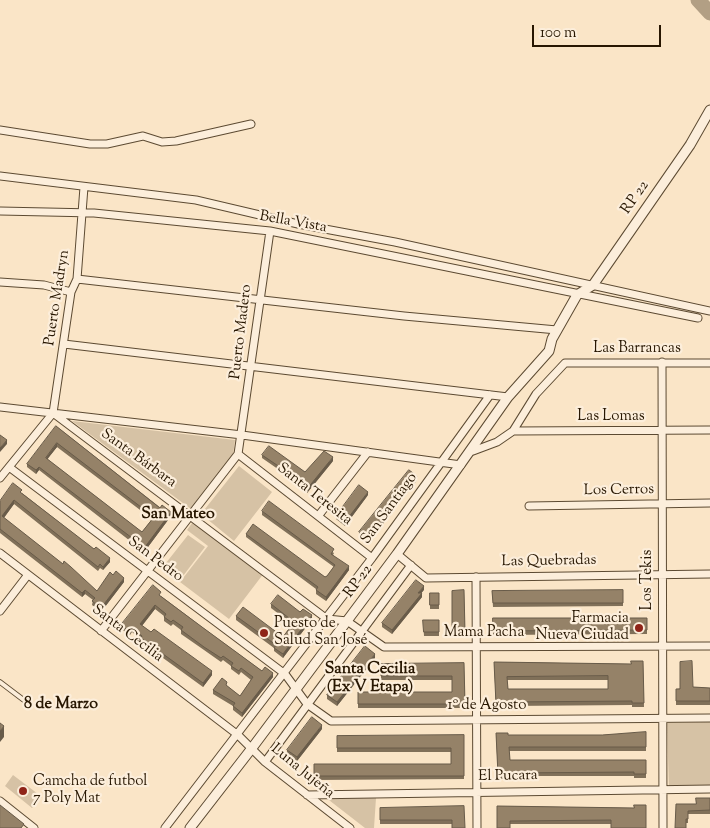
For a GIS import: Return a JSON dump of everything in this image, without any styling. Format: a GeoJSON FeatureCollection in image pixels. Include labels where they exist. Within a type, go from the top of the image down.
{"type":"FeatureCollection","features":[{"type":"Feature","properties":{"kind":"street","name":"RP 22"},"geometry":{"type":"LineString","coordinates":[[577,295],[593,285],[690,145],[710,110]]}},
{"type":"Feature","properties":{"kind":"street"},"geometry":{"type":"LineString","coordinates":[[0,130],[90,144],[107,144],[143,136],[162,142],[176,141],[250,124]]}},
{"type":"Feature","properties":{"kind":"street"},"geometry":{"type":"LineString","coordinates":[[0,176],[196,200],[298,224],[710,311]]}},
{"type":"Feature","properties":{"kind":"street","name":"Puerto Madryn"},"geometry":{"type":"LineString","coordinates":[[53,413],[71,292],[77,279],[84,187]]}},
{"type":"Feature","properties":{"kind":"street","name":"Bella Vista"},"geometry":{"type":"LineString","coordinates":[[0,211],[82,213],[270,232],[698,318]]}},
{"type":"Feature","properties":{"kind":"street","name":"Puerto Madero"},"geometry":{"type":"LineString","coordinates":[[238,454],[270,232]]}},
{"type":"Feature","properties":{"kind":"street"},"geometry":{"type":"LineString","coordinates":[[77,279],[260,300],[556,330],[577,295]]}},
{"type":"Feature","properties":{"kind":"street"},"geometry":{"type":"LineString","coordinates":[[0,282],[44,285],[71,292]]}},
{"type":"Feature","properties":{"kind":"street","name":"RP 22"},"geometry":{"type":"LineString","coordinates":[[190,828],[397,554],[508,396],[549,352],[556,330]]}},
{"type":"Feature","properties":{"kind":"street"},"geometry":{"type":"LineString","coordinates":[[64,344],[508,396]]}},
{"type":"Feature","properties":{"kind":"street","name":"Los Tekis"},"geometry":{"type":"LineString","coordinates":[[662,362],[663,828]]}},
{"type":"Feature","properties":{"kind":"street","name":"Las Barrancas"},"geometry":{"type":"LineString","coordinates":[[513,431],[536,394],[565,363],[710,363]]}},
{"type":"Feature","properties":{"kind":"street","name":"San Santiago"},"geometry":{"type":"LineString","coordinates":[[165,828],[285,674],[372,558],[490,394]]}},
{"type":"Feature","properties":{"kind":"street"},"geometry":{"type":"LineString","coordinates":[[0,407],[242,435],[461,465]]}},
{"type":"Feature","properties":{"kind":"street"},"geometry":{"type":"LineString","coordinates":[[0,478],[53,413]]}},
{"type":"Feature","properties":{"kind":"street","name":"Santa Bárbara"},"geometry":{"type":"LineString","coordinates":[[53,413],[191,515],[326,619]]}},
{"type":"Feature","properties":{"kind":"street","name":"Las Lomas"},"geometry":{"type":"LineString","coordinates":[[513,431],[710,430]]}},
{"type":"Feature","properties":{"kind":"street"},"geometry":{"type":"LineString","coordinates":[[473,451],[497,442],[513,431]]}},
{"type":"Feature","properties":{"kind":"street"},"geometry":{"type":"LineString","coordinates":[[319,515],[368,452]]}},
{"type":"Feature","properties":{"kind":"street"},"geometry":{"type":"LineString","coordinates":[[101,631],[238,454]]}},
{"type":"Feature","properties":{"kind":"street","name":"Santa Teresita"},"geometry":{"type":"LineString","coordinates":[[238,454],[372,558]]}},
{"type":"Feature","properties":{"kind":"street","name":"San Pedro"},"geometry":{"type":"LineString","coordinates":[[9,467],[285,674]]}},
{"type":"Feature","properties":{"kind":"street","name":"Los Cerros"},"geometry":{"type":"LineString","coordinates":[[529,506],[710,503]]}},
{"type":"Feature","properties":{"kind":"street","name":"Santa Cecilia"},"geometry":{"type":"LineString","coordinates":[[0,553],[27,576],[238,735]]}},
{"type":"Feature","properties":{"kind":"street","name":"Las Quebradas"},"geometry":{"type":"LineString","coordinates":[[397,554],[426,578],[710,574]]}},
{"type":"Feature","properties":{"kind":"street"},"geometry":{"type":"LineString","coordinates":[[265,762],[411,565]]}},
{"type":"Feature","properties":{"kind":"street"},"geometry":{"type":"LineString","coordinates":[[0,611],[27,576]]}},
{"type":"Feature","properties":{"kind":"street"},"geometry":{"type":"LineString","coordinates":[[476,577],[477,828]]}},
{"type":"Feature","properties":{"kind":"street"},"geometry":{"type":"LineString","coordinates":[[326,619],[347,621]]}},
{"type":"Feature","properties":{"kind":"street","name":"Mama Pacha"},"geometry":{"type":"LineString","coordinates":[[347,621],[384,647],[710,646]]}},
{"type":"Feature","properties":{"kind":"street","name":"1º de Agosto"},"geometry":{"type":"LineString","coordinates":[[285,674],[308,704],[331,721],[710,718]]}},
{"type":"Feature","properties":{"kind":"street","name":"Luna Jujeña"},"geometry":{"type":"LineString","coordinates":[[238,735],[265,762],[350,828]]}},
{"type":"Feature","properties":{"kind":"street","name":"El Pucara"},"geometry":{"type":"LineString","coordinates":[[307,795],[710,788]]}},
{"type":"Feature","properties":{"kind":"street"},"geometry":{"type":"LineString","coordinates":[[0,801],[34,828]]}},
{"type":"Feature","properties":{"kind":"lane"},"geometry":{"type":"LineString","coordinates":[[0,682],[28,704]]}},
{"type":"Feature","properties":{"kind":"shaded area"},"geometry":{"type":"Polygon","coordinates":[[[72,421],[235,440],[233,455],[191,509],[72,421]]]}},
{"type":"Feature","properties":{"kind":"shaded area"},"geometry":{"type":"Polygon","coordinates":[[[239,466],[272,492],[234,541],[201,514],[239,466]]]}},
{"type":"Feature","properties":{"kind":"shaded area"},"geometry":{"type":"Polygon","coordinates":[[[195,519],[264,573],[229,619],[180,582],[208,546],[187,530],[195,519]]]}},
{"type":"Feature","properties":{"kind":"shaded area"},"geometry":{"type":"Polygon","coordinates":[[[188,535],[205,547],[183,576],[166,563],[188,535]]]}},
{"type":"Feature","properties":{"kind":"shaded area"},"geometry":{"type":"Polygon","coordinates":[[[710,722],[710,788],[669,790],[667,723],[710,722]]]}},
{"type":"Feature","properties":{"kind":"shaded area","name":"Camcha de futbol 7 Poly Mat"},"geometry":{"type":"Polygon","coordinates":[[[13,775],[42,797],[32,808],[5,786],[13,775]]]}},
{"type":"Feature","properties":{"kind":"shaded area"},"geometry":{"type":"Polygon","coordinates":[[[325,797],[376,798],[374,828],[365,828],[325,797]]]}},
{"type":"Feature","properties":{"kind":"building"},"geometry":{"type":"Polygon","coordinates":[[[56,426],[160,508],[162,505],[171,512],[142,551],[133,544],[136,541],[39,467],[36,470],[27,464],[56,426]],[[57,443],[46,458],[142,532],[154,517],[57,443]]]}},
{"type":"Feature","properties":{"kind":"building"},"geometry":{"type":"Polygon","coordinates":[[[0,435],[7,440],[0,448],[0,435]]]}},
{"type":"Feature","properties":{"kind":"building"},"geometry":{"type":"Polygon","coordinates":[[[269,446],[305,472],[324,451],[333,457],[307,489],[298,482],[299,480],[262,455],[269,446]]]}},
{"type":"Feature","properties":{"kind":"building"},"geometry":{"type":"Polygon","coordinates":[[[409,470],[417,476],[368,539],[359,532],[409,470]]]}},
{"type":"Feature","properties":{"kind":"building"},"geometry":{"type":"Polygon","coordinates":[[[13,483],[22,490],[20,492],[94,549],[96,547],[110,558],[103,567],[100,564],[98,567],[14,500],[2,516],[63,564],[64,561],[97,591],[110,572],[113,575],[116,571],[124,578],[101,608],[92,601],[95,598],[85,590],[82,593],[0,529],[0,501],[13,483]]]}},
{"type":"Feature","properties":{"kind":"building"},"geometry":{"type":"Polygon","coordinates":[[[359,485],[368,492],[345,522],[336,516],[359,485]]]}},
{"type":"Feature","properties":{"kind":"building"},"geometry":{"type":"Polygon","coordinates":[[[269,501],[334,549],[331,554],[349,566],[326,597],[316,590],[318,587],[246,534],[253,524],[325,577],[335,565],[262,511],[269,501]]]}},
{"type":"Feature","properties":{"kind":"building"},"geometry":{"type":"Polygon","coordinates":[[[416,580],[424,586],[418,593],[422,593],[392,630],[382,623],[416,580]]]}},
{"type":"Feature","properties":{"kind":"building"},"geometry":{"type":"Polygon","coordinates":[[[153,585],[161,592],[159,595],[262,671],[265,667],[273,673],[242,713],[233,706],[235,703],[213,690],[222,678],[227,682],[226,685],[240,696],[253,677],[241,668],[239,671],[231,666],[233,663],[223,656],[221,658],[204,647],[181,630],[183,627],[173,620],[171,622],[164,617],[166,614],[155,605],[140,624],[151,632],[154,629],[212,671],[203,683],[141,638],[142,636],[132,629],[130,632],[121,625],[153,585]]]}},
{"type":"Feature","properties":{"kind":"building"},"geometry":{"type":"Polygon","coordinates":[[[464,590],[465,632],[452,632],[452,591],[464,590]]]}},
{"type":"Feature","properties":{"kind":"building"},"geometry":{"type":"Polygon","coordinates":[[[623,590],[623,603],[493,603],[492,591],[623,590]]]}},
{"type":"Feature","properties":{"kind":"building"},"geometry":{"type":"Polygon","coordinates":[[[430,593],[439,593],[439,605],[430,605],[430,593]]]}},
{"type":"Feature","properties":{"kind":"building"},"geometry":{"type":"Polygon","coordinates":[[[278,595],[300,612],[303,609],[312,615],[283,654],[274,648],[276,645],[236,616],[243,607],[283,637],[294,622],[271,604],[278,595]]]}},
{"type":"Feature","properties":{"kind":"building"},"geometry":{"type":"Polygon","coordinates":[[[493,618],[647,618],[647,630],[493,631],[493,618]]]}},
{"type":"Feature","properties":{"kind":"building"},"geometry":{"type":"Polygon","coordinates":[[[423,620],[439,620],[439,632],[424,632],[423,620]]]}},
{"type":"Feature","properties":{"kind":"building"},"geometry":{"type":"Polygon","coordinates":[[[365,646],[375,654],[337,702],[327,695],[365,646]]]}},
{"type":"Feature","properties":{"kind":"building"},"geometry":{"type":"Polygon","coordinates":[[[631,661],[643,661],[644,703],[632,703],[632,701],[508,702],[508,704],[496,704],[494,662],[631,664],[631,661]],[[608,676],[507,677],[508,689],[608,689],[608,676]]]}},
{"type":"Feature","properties":{"kind":"building"},"geometry":{"type":"Polygon","coordinates":[[[692,661],[693,687],[710,688],[710,701],[676,701],[676,689],[680,689],[680,662],[692,661]]]}},
{"type":"Feature","properties":{"kind":"building"},"geometry":{"type":"Polygon","coordinates":[[[464,663],[465,704],[358,704],[358,692],[452,692],[452,676],[381,676],[381,664],[464,663]]]}},
{"type":"Feature","properties":{"kind":"building"},"geometry":{"type":"Polygon","coordinates":[[[312,717],[322,725],[297,757],[287,750],[312,717]]]}},
{"type":"Feature","properties":{"kind":"building"},"geometry":{"type":"Polygon","coordinates":[[[0,723],[4,726],[0,731],[0,723]]]}},
{"type":"Feature","properties":{"kind":"building"},"geometry":{"type":"Polygon","coordinates":[[[646,732],[646,747],[509,747],[510,760],[646,760],[646,774],[634,774],[634,772],[510,773],[510,775],[498,775],[496,733],[508,733],[508,735],[602,735],[646,732]]]}},
{"type":"Feature","properties":{"kind":"building"},"geometry":{"type":"Polygon","coordinates":[[[464,735],[464,776],[314,776],[314,764],[451,764],[451,748],[337,748],[337,736],[464,735]]]}},
{"type":"Feature","properties":{"kind":"building"},"geometry":{"type":"Polygon","coordinates":[[[696,798],[710,798],[710,810],[688,811],[686,828],[675,828],[676,804],[696,804],[696,798]]]}},
{"type":"Feature","properties":{"kind":"building"},"geometry":{"type":"Polygon","coordinates":[[[0,805],[24,824],[21,828],[0,828],[0,805]]]}},
{"type":"Feature","properties":{"kind":"building"},"geometry":{"type":"Polygon","coordinates":[[[634,805],[646,805],[646,828],[611,828],[611,820],[510,821],[510,828],[497,828],[497,806],[634,808],[634,805]]]}},
{"type":"Feature","properties":{"kind":"building"},"geometry":{"type":"Polygon","coordinates":[[[464,806],[465,828],[452,828],[452,820],[380,820],[380,808],[464,806]]]}},
{"type":"Feature","properties":{"kind":"waterway"},"geometry":{"type":"LineString","coordinates":[[698,0],[710,13]]}},
{"type":"Feature","properties":{"kind":"place","name":"Farmacia Nueva Ciudad"},"geometry":{"type":"Point","coordinates":[639,628]}},
{"type":"Feature","properties":{"kind":"place","name":"Puesto de Salud San José"},"geometry":{"type":"Point","coordinates":[264,633]}},
{"type":"Feature","properties":{"kind":"place","name":"Camcha de futbol 7 Poly Mat"},"geometry":{"type":"Point","coordinates":[23,791]}},
{"type":"Feature","properties":{"kind":"district","name":"San Mateo"},"geometry":{"type":"Point","coordinates":[178,515]}},
{"type":"Feature","properties":{"kind":"district","name":"Santa Cecilia (Ex V Etapa)"},"geometry":{"type":"Point","coordinates":[370,679]}},
{"type":"Feature","properties":{"kind":"district","name":"8 de Marzo"},"geometry":{"type":"Point","coordinates":[61,705]}}]}
